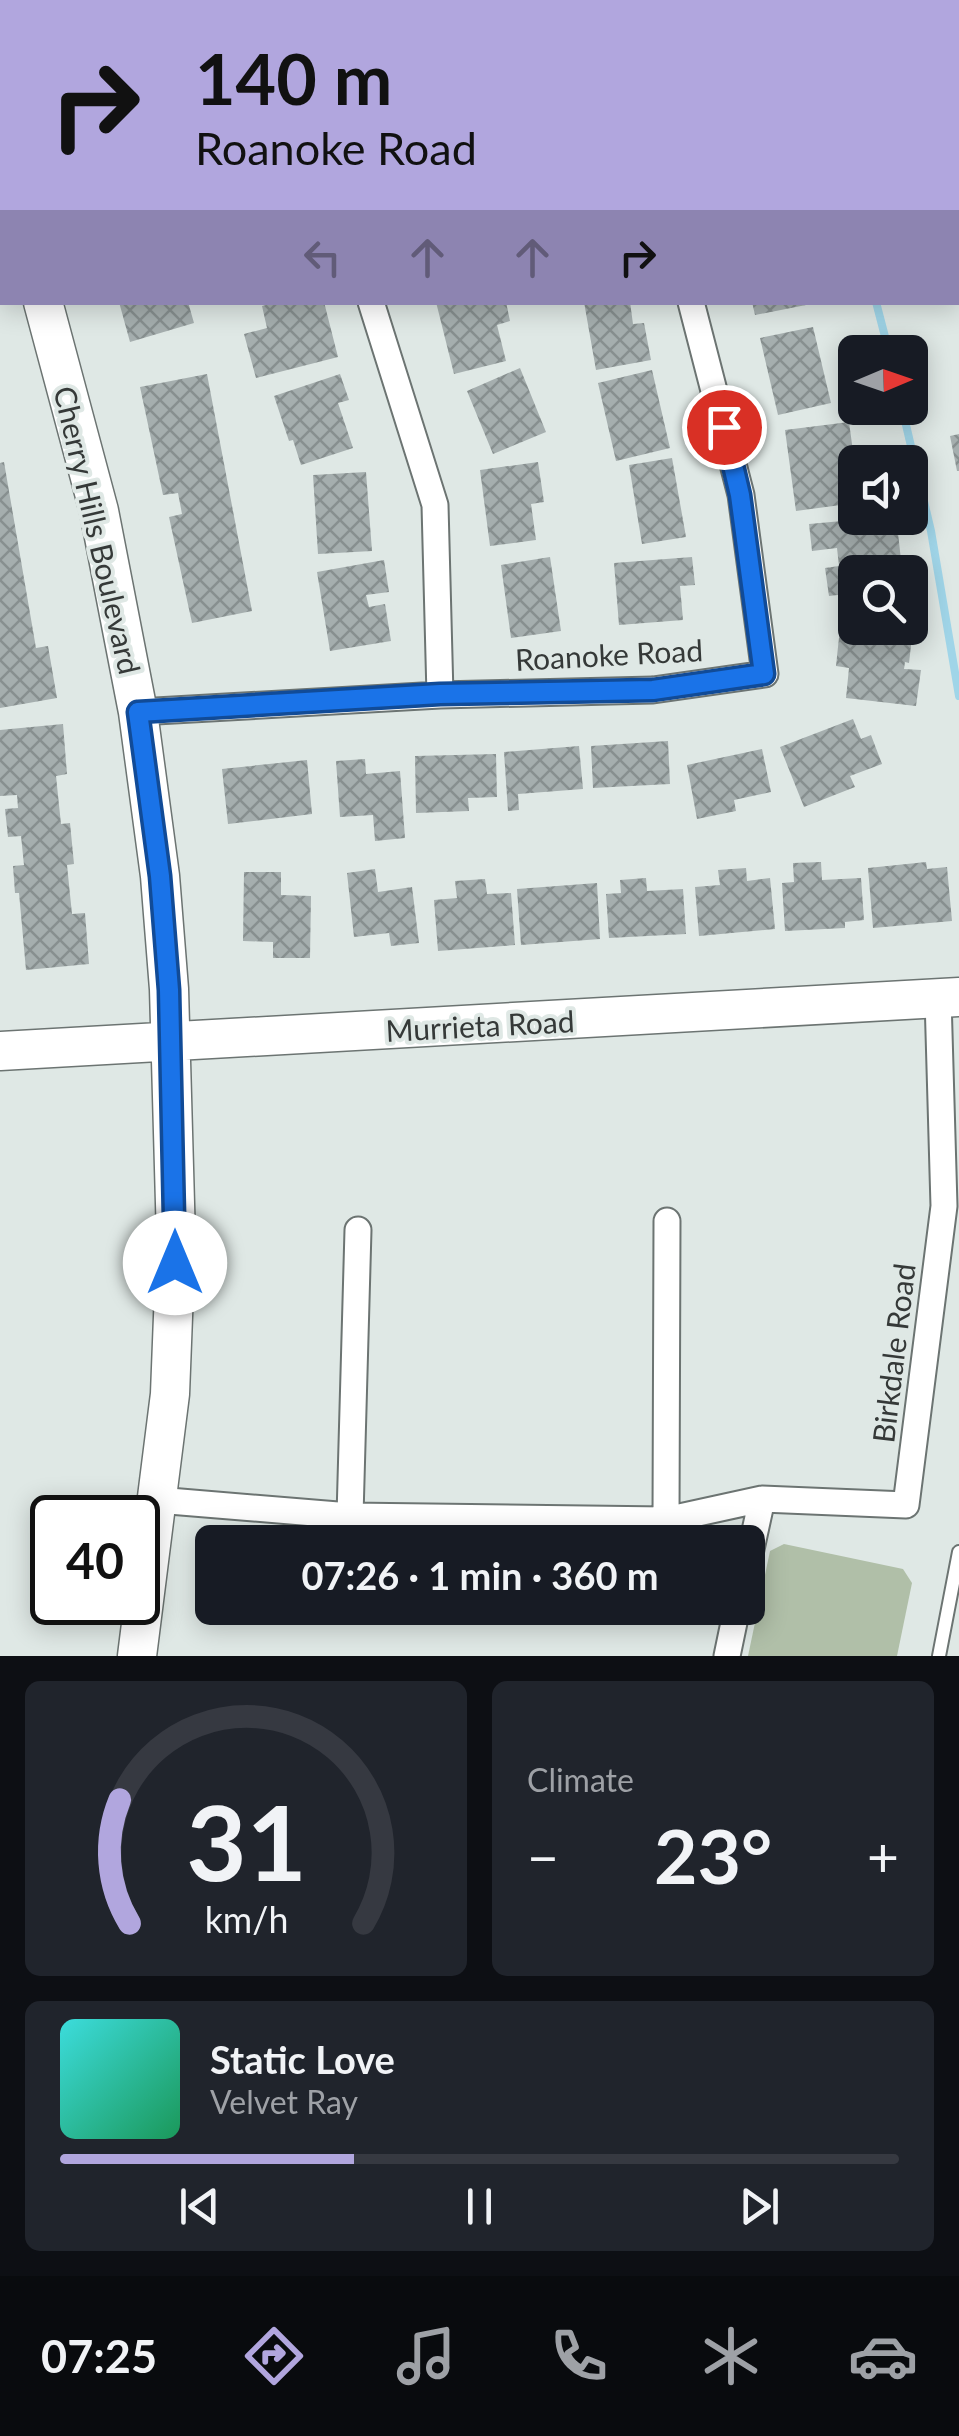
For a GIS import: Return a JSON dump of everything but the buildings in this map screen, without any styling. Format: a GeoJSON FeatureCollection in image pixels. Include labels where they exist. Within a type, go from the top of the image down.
{"type":"FeatureCollection","features":[{"type":"Feature","properties":{"kind":"street","name":"Cherry Hills Boulevard"},"geometry":{"type":"LineString","coordinates":[[43,305],[99,510],[138,712],[160,876],[170,1042],[175,1287],[170,1394],[158,1495]]}},
{"type":"Feature","properties":{"kind":"street"},"geometry":{"type":"LineString","coordinates":[[372,305],[435,505],[440,694]]}},
{"type":"Feature","properties":{"kind":"street","name":"Roanoke Road"},"geometry":{"type":"LineString","coordinates":[[138,712],[440,694],[653,690],[764,674],[740,495],[692,305]]}},
{"type":"Feature","properties":{"kind":"street","name":"Murrieta Road"},"geometry":{"type":"LineString","coordinates":[[0,1051],[949,998]]}},
{"type":"Feature","properties":{"kind":"street","name":"Birkdale Road"},"geometry":{"type":"LineString","coordinates":[[762,1499],[906,1505],[944,1206],[949,998]]}},
{"type":"Feature","properties":{"kind":"street"},"geometry":{"type":"LineString","coordinates":[[666,1520],[667,1221]]}},
{"type":"Feature","properties":{"kind":"street"},"geometry":{"type":"LineString","coordinates":[[350,1516],[358,1230]]}},
{"type":"Feature","properties":{"kind":"street"},"geometry":{"type":"LineString","coordinates":[[160,1500],[350,1516],[666,1520],[762,1499],[756,1525]]}},
{"type":"Feature","properties":{"kind":"street","name":"Cherry Hills Boulevard"},"geometry":{"type":"LineString","coordinates":[[137,1656],[141,1625]]}},
{"type":"Feature","properties":{"kind":"street"},"geometry":{"type":"LineString","coordinates":[[726,1656],[734,1625]]}},
{"type":"Feature","properties":{"kind":"lane"},"geometry":{"type":"LineString","coordinates":[[939,1656],[959,1552]]}},
{"type":"Feature","properties":{"kind":"green space"},"geometry":{"type":"Polygon","coordinates":[[[784,1544],[903,1569],[912,1583],[897,1656],[748,1656],[754,1625],[765,1625],[765,1575],[770,1551],[784,1544]]]}},
{"type":"Feature","properties":{"kind":"waterway"},"geometry":{"type":"LineString","coordinates":[[877,305],[885,335]]}},
{"type":"Feature","properties":{"kind":"waterway"},"geometry":{"type":"LineString","coordinates":[[906,425],[931,531],[959,696]]}},
{"type":"Feature","properties":{"kind":"route"},"geometry":{"type":"LineString","coordinates":[[175,1263],[169,990],[160,876],[138,712],[440,694],[653,690],[764,674],[740,495],[724,427]]}}]}
